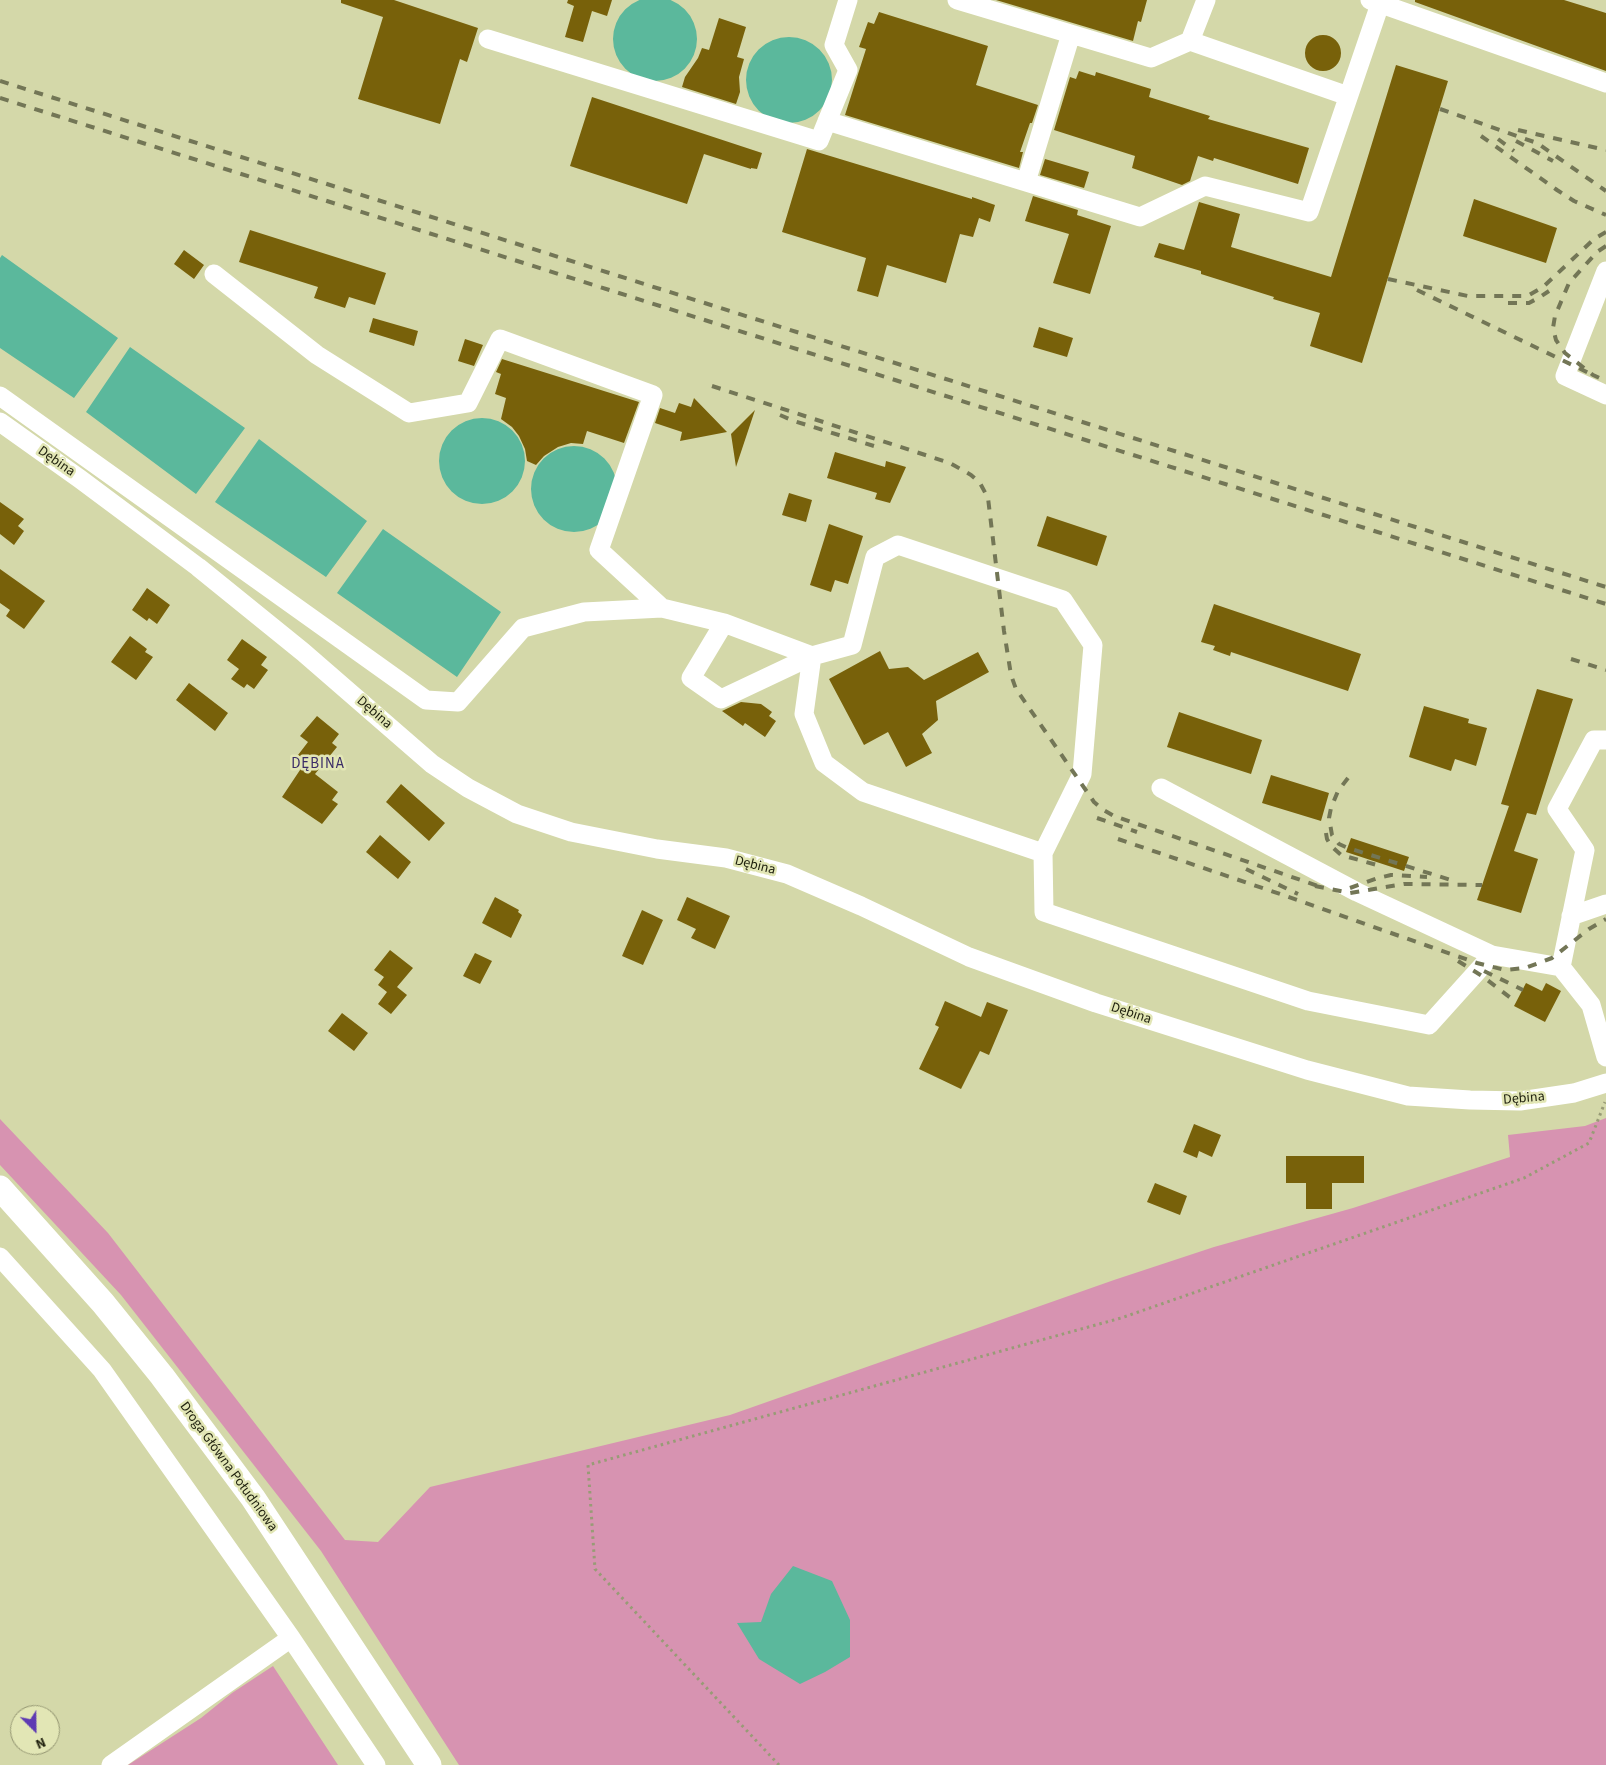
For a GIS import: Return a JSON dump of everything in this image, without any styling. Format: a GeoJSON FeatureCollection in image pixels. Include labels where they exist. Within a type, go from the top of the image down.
{"type":"FeatureCollection","features":[{"type":"Feature","properties":{"kind":"main road","name":"Droga Główna Południowa"},"geometry":{"type":"LineString","coordinates":[[0,1188],[103,1303],[202,1429],[258,1507],[429,1765]]}},
{"type":"Feature","properties":{"kind":"street"},"geometry":{"type":"LineString","coordinates":[[488,39],[819,141],[848,70],[834,45],[848,0]]}},
{"type":"Feature","properties":{"kind":"street"},"geometry":{"type":"LineString","coordinates":[[957,0],[1151,58],[1190,41],[1348,96]]}},
{"type":"Feature","properties":{"kind":"street"},"geometry":{"type":"LineString","coordinates":[[1190,41],[1206,0]]}},
{"type":"Feature","properties":{"kind":"street"},"geometry":{"type":"LineString","coordinates":[[827,121],[1140,217],[1205,186],[1309,212],[1348,96],[1375,2],[1606,84]]}},
{"type":"Feature","properties":{"kind":"street"},"geometry":{"type":"LineString","coordinates":[[1026,182],[1071,34]]}},
{"type":"Feature","properties":{"kind":"street"},"geometry":{"type":"LineString","coordinates":[[214,274],[318,355],[409,413],[468,403],[500,339],[653,395],[599,550],[662,608]]}},
{"type":"Feature","properties":{"kind":"street"},"geometry":{"type":"LineString","coordinates":[[1605,276],[1565,376],[1606,395]]}},
{"type":"Feature","properties":{"kind":"street"},"geometry":{"type":"LineString","coordinates":[[0,396],[426,700],[458,702],[523,628],[584,612],[662,608],[724,623],[812,656]]}},
{"type":"Feature","properties":{"kind":"street","name":"Dębina"},"geometry":{"type":"LineString","coordinates":[[0,422],[198,567],[303,652],[432,764],[468,788],[517,814],[571,832],[656,849],[726,858],[787,874],[861,906],[969,957],[1096,1003],[1307,1070],[1408,1096],[1520,1101],[1574,1093],[1606,1083]]}},
{"type":"Feature","properties":{"kind":"street"},"geometry":{"type":"LineString","coordinates":[[724,623],[691,678],[721,699],[812,656],[852,645],[875,558],[898,545],[1063,600],[1093,645],[1082,774],[1043,853],[1044,912],[1308,1001],[1429,1025],[1492,956]]}},
{"type":"Feature","properties":{"kind":"street"},"geometry":{"type":"LineString","coordinates":[[812,656],[804,714],[824,763],[863,792],[1043,853]]}},
{"type":"Feature","properties":{"kind":"street"},"geometry":{"type":"LineString","coordinates":[[1561,967],[1585,850],[1557,809],[1594,740],[1606,740]]}},
{"type":"Feature","properties":{"kind":"street"},"geometry":{"type":"LineString","coordinates":[[1161,788],[1357,892],[1492,956],[1561,967],[1591,1006],[1606,1057]]}},
{"type":"Feature","properties":{"kind":"street"},"geometry":{"type":"LineString","coordinates":[[1571,916],[1606,904]]}},
{"type":"Feature","properties":{"kind":"street"},"geometry":{"type":"LineString","coordinates":[[0,1257],[102,1370],[291,1638],[376,1765]]}},
{"type":"Feature","properties":{"kind":"street"},"geometry":{"type":"LineString","coordinates":[[111,1765],[291,1638]]}},
{"type":"Feature","properties":{"kind":"path"},"geometry":{"type":"LineString","coordinates":[[779,1765],[595,1569],[588,1465],[1121,1318],[1524,1178],[1589,1143],[1606,1099]]}},
{"type":"Feature","properties":{"kind":"shaded area"},"geometry":{"type":"Polygon","coordinates":[[[1606,1118],[1606,1765],[459,1765],[321,1551],[121,1295],[0,1165],[0,1119],[108,1233],[345,1540],[378,1542],[430,1487],[730,1415],[1114,1280],[1214,1247],[1353,1208],[1510,1157],[1508,1135],[1585,1126],[1606,1118]]]}},
{"type":"Feature","properties":{"kind":"shaded area"},"geometry":{"type":"Polygon","coordinates":[[[273,1666],[338,1765],[128,1765],[201,1718],[232,1693],[273,1666]]]}},
{"type":"Feature","properties":{"kind":"water"},"geometry":{"type":"Polygon","coordinates":[[[647,-3],[663,-3],[679,4],[690,15],[697,31],[694,55],[685,69],[679,74],[663,81],[647,81],[631,74],[620,63],[613,47],[613,31],[620,15],[631,4],[647,-3]]]}},
{"type":"Feature","properties":{"kind":"water"},"geometry":{"type":"Polygon","coordinates":[[[789,37],[805,40],[813,44],[825,56],[829,64],[832,80],[829,96],[825,104],[813,116],[805,120],[789,123],[773,120],[765,116],[753,104],[749,96],[746,80],[749,64],[753,56],[765,44],[773,40],[789,37]]]}},
{"type":"Feature","properties":{"kind":"water"},"geometry":{"type":"Polygon","coordinates":[[[2,255],[118,338],[74,398],[0,348],[0,258],[2,255]]]}},
{"type":"Feature","properties":{"kind":"water"},"geometry":{"type":"Polygon","coordinates":[[[130,347],[245,428],[196,494],[86,412],[130,347]]]}},
{"type":"Feature","properties":{"kind":"water"},"geometry":{"type":"Polygon","coordinates":[[[482,418],[498,421],[506,425],[518,437],[522,445],[525,461],[522,477],[518,485],[506,497],[498,501],[482,504],[466,501],[458,497],[446,485],[442,477],[439,461],[442,445],[446,437],[458,425],[466,421],[482,418]]]}},
{"type":"Feature","properties":{"kind":"water"},"geometry":{"type":"Polygon","coordinates":[[[259,439],[367,521],[326,577],[215,502],[259,439]]]}},
{"type":"Feature","properties":{"kind":"water"},"geometry":{"type":"Polygon","coordinates":[[[574,446],[590,450],[604,459],[613,473],[617,489],[613,505],[604,519],[590,528],[574,532],[558,528],[544,519],[535,505],[531,489],[535,473],[544,459],[558,450],[574,446]]]}},
{"type":"Feature","properties":{"kind":"water"},"geometry":{"type":"Polygon","coordinates":[[[383,529],[501,612],[457,677],[337,593],[383,529]]]}},
{"type":"Feature","properties":{"kind":"water"},"geometry":{"type":"Polygon","coordinates":[[[793,1566],[832,1581],[850,1620],[850,1657],[800,1684],[759,1659],[737,1623],[761,1622],[771,1594],[793,1566]]]}},
{"type":"Feature","properties":{"kind":"building"},"geometry":{"type":"Polygon","coordinates":[[[341,0],[394,0],[478,28],[467,62],[460,59],[440,124],[358,99],[383,17],[341,3],[341,0]]]}},
{"type":"Feature","properties":{"kind":"building"},"geometry":{"type":"Polygon","coordinates":[[[568,0],[612,0],[607,16],[592,11],[583,42],[565,37],[574,6],[567,3],[568,0]]]}},
{"type":"Feature","properties":{"kind":"building"},"geometry":{"type":"Polygon","coordinates":[[[996,0],[1147,0],[1141,22],[1138,21],[1133,41],[996,0]]]}},
{"type":"Feature","properties":{"kind":"building"},"geometry":{"type":"Polygon","coordinates":[[[1415,0],[1564,0],[1606,13],[1606,71],[1415,2],[1415,0]]]}},
{"type":"Feature","properties":{"kind":"building"},"geometry":{"type":"Polygon","coordinates":[[[879,12],[988,46],[976,85],[1038,105],[1020,152],[1023,152],[1019,168],[845,115],[866,49],[859,47],[868,22],[874,24],[879,12]]]}},
{"type":"Feature","properties":{"kind":"building"},"geometry":{"type":"Polygon","coordinates":[[[719,18],[746,27],[737,57],[744,59],[739,77],[740,92],[736,104],[682,87],[685,77],[698,58],[702,48],[709,50],[719,18]]]}},
{"type":"Feature","properties":{"kind":"building"},"geometry":{"type":"Polygon","coordinates":[[[1323,35],[1330,36],[1336,40],[1340,46],[1340,60],[1336,66],[1330,70],[1323,71],[1316,70],[1310,66],[1306,60],[1305,53],[1306,46],[1310,40],[1316,36],[1323,35]]]}},
{"type":"Feature","properties":{"kind":"building"},"geometry":{"type":"Polygon","coordinates":[[[1396,65],[1448,81],[1362,363],[1310,346],[1320,313],[1201,274],[1201,271],[1154,257],[1159,243],[1184,250],[1199,202],[1240,214],[1231,247],[1331,277],[1396,65]]]}},
{"type":"Feature","properties":{"kind":"building"},"geometry":{"type":"Polygon","coordinates":[[[1079,71],[1095,76],[1096,72],[1151,89],[1149,97],[1210,116],[1208,119],[1309,148],[1298,184],[1214,158],[1213,161],[1198,156],[1190,181],[1182,185],[1132,168],[1135,156],[1054,130],[1070,77],[1076,79],[1079,71]]]}},
{"type":"Feature","properties":{"kind":"building"},"geometry":{"type":"Polygon","coordinates":[[[592,97],[762,153],[757,169],[751,169],[704,154],[687,204],[570,166],[592,97]]]}},
{"type":"Feature","properties":{"kind":"building"},"geometry":{"type":"Polygon","coordinates":[[[807,149],[995,205],[990,222],[979,218],[973,237],[960,234],[946,283],[887,265],[878,297],[857,291],[866,258],[782,232],[807,149]]]}},
{"type":"Feature","properties":{"kind":"building"},"geometry":{"type":"Polygon","coordinates":[[[1045,159],[1089,172],[1084,188],[1040,175],[1045,159]]]}},
{"type":"Feature","properties":{"kind":"building"},"geometry":{"type":"Polygon","coordinates":[[[1033,196],[1078,210],[1077,215],[1111,226],[1090,294],[1053,283],[1069,234],[1025,221],[1033,196]]]}},
{"type":"Feature","properties":{"kind":"building"},"geometry":{"type":"Polygon","coordinates":[[[1474,199],[1557,228],[1546,263],[1463,236],[1474,199]]]}},
{"type":"Feature","properties":{"kind":"building"},"geometry":{"type":"Polygon","coordinates":[[[250,230],[386,273],[375,305],[349,297],[345,308],[314,298],[318,287],[239,262],[250,230]]]}},
{"type":"Feature","properties":{"kind":"building"},"geometry":{"type":"Polygon","coordinates":[[[184,250],[204,265],[194,279],[174,264],[184,250]]]}},
{"type":"Feature","properties":{"kind":"building"},"geometry":{"type":"Polygon","coordinates":[[[373,318],[418,331],[414,346],[369,332],[373,318]]]}},
{"type":"Feature","properties":{"kind":"building"},"geometry":{"type":"Polygon","coordinates":[[[1039,327],[1073,338],[1067,357],[1033,347],[1039,327]]]}},
{"type":"Feature","properties":{"kind":"building"},"geometry":{"type":"Polygon","coordinates":[[[465,339],[483,345],[474,366],[458,361],[465,339]]]}},
{"type":"Feature","properties":{"kind":"building"},"geometry":{"type":"Polygon","coordinates":[[[502,359],[639,402],[624,443],[587,431],[583,444],[571,443],[558,447],[544,456],[536,465],[527,461],[525,449],[519,436],[512,427],[501,419],[506,398],[495,394],[501,374],[496,372],[502,359]]]}},
{"type":"Feature","properties":{"kind":"building"},"geometry":{"type":"Polygon","coordinates":[[[694,398],[727,432],[680,441],[682,432],[655,423],[660,408],[675,413],[679,403],[691,407],[694,398]]]}},
{"type":"Feature","properties":{"kind":"building"},"geometry":{"type":"Polygon","coordinates":[[[755,410],[736,467],[731,434],[755,410]]]}},
{"type":"Feature","properties":{"kind":"building"},"geometry":{"type":"Polygon","coordinates":[[[835,452],[885,467],[886,461],[906,467],[890,503],[875,499],[877,493],[827,478],[835,452]]]}},
{"type":"Feature","properties":{"kind":"building"},"geometry":{"type":"Polygon","coordinates":[[[789,493],[812,500],[806,522],[782,515],[789,493]]]}},
{"type":"Feature","properties":{"kind":"building"},"geometry":{"type":"Polygon","coordinates":[[[0,502],[24,519],[18,526],[24,531],[14,545],[0,534],[0,502]]]}},
{"type":"Feature","properties":{"kind":"building"},"geometry":{"type":"Polygon","coordinates":[[[1047,516],[1107,536],[1097,566],[1037,546],[1047,516]]]}},
{"type":"Feature","properties":{"kind":"building"},"geometry":{"type":"Polygon","coordinates":[[[829,524],[863,536],[848,584],[835,580],[831,592],[810,585],[829,524]]]}},
{"type":"Feature","properties":{"kind":"building"},"geometry":{"type":"Polygon","coordinates":[[[0,569],[45,601],[24,629],[6,616],[10,610],[0,603],[0,569]]]}},
{"type":"Feature","properties":{"kind":"building"},"geometry":{"type":"Polygon","coordinates":[[[147,588],[170,605],[157,624],[149,618],[147,621],[132,610],[147,588]]]}},
{"type":"Feature","properties":{"kind":"building"},"geometry":{"type":"Polygon","coordinates":[[[1214,604],[1361,654],[1348,691],[1231,652],[1230,656],[1213,650],[1215,646],[1201,642],[1214,604]]]}},
{"type":"Feature","properties":{"kind":"building"},"geometry":{"type":"Polygon","coordinates":[[[130,636],[147,649],[145,652],[153,657],[136,680],[111,662],[130,636]]]}},
{"type":"Feature","properties":{"kind":"building"},"geometry":{"type":"Polygon","coordinates":[[[242,639],[267,657],[261,665],[268,670],[254,689],[247,684],[244,688],[231,679],[239,669],[227,660],[242,639]]]}},
{"type":"Feature","properties":{"kind":"building"},"geometry":{"type":"Polygon","coordinates":[[[880,651],[889,669],[908,667],[924,680],[978,652],[989,672],[936,701],[938,720],[922,734],[932,753],[906,767],[888,732],[864,745],[829,679],[880,651]]]}},
{"type":"Feature","properties":{"kind":"building"},"geometry":{"type":"Polygon","coordinates":[[[189,683],[228,713],[215,731],[176,700],[189,683]]]}},
{"type":"Feature","properties":{"kind":"building"},"geometry":{"type":"Polygon","coordinates":[[[1537,689],[1573,699],[1536,815],[1527,813],[1514,851],[1538,859],[1521,913],[1477,900],[1509,806],[1501,804],[1537,689]]]}},
{"type":"Feature","properties":{"kind":"building"},"geometry":{"type":"Polygon","coordinates":[[[741,702],[761,704],[772,712],[769,716],[776,721],[765,737],[745,723],[743,726],[722,711],[741,702]]]}},
{"type":"Feature","properties":{"kind":"building"},"geometry":{"type":"Polygon","coordinates":[[[1424,706],[1469,719],[1468,723],[1487,728],[1476,766],[1455,759],[1451,771],[1409,757],[1424,706]]]}},
{"type":"Feature","properties":{"kind":"building"},"geometry":{"type":"Polygon","coordinates":[[[1179,712],[1262,740],[1251,774],[1167,747],[1179,712]]]}},
{"type":"Feature","properties":{"kind":"building"},"geometry":{"type":"Polygon","coordinates":[[[317,716],[339,734],[332,743],[337,747],[315,774],[338,792],[332,800],[338,804],[322,824],[282,797],[306,761],[298,755],[308,742],[300,736],[317,716]]]}},
{"type":"Feature","properties":{"kind":"building"},"geometry":{"type":"Polygon","coordinates":[[[1271,775],[1329,793],[1321,821],[1262,803],[1271,775]]]}},
{"type":"Feature","properties":{"kind":"building"},"geometry":{"type":"Polygon","coordinates":[[[401,784],[445,823],[429,841],[386,802],[401,784]]]}},
{"type":"Feature","properties":{"kind":"building"},"geometry":{"type":"Polygon","coordinates":[[[380,835],[411,862],[398,879],[366,852],[380,835]]]}},
{"type":"Feature","properties":{"kind":"building"},"geometry":{"type":"Polygon","coordinates":[[[1351,838],[1409,857],[1404,871],[1346,852],[1351,838]]]}},
{"type":"Feature","properties":{"kind":"building"},"geometry":{"type":"Polygon","coordinates":[[[495,897],[519,910],[518,912],[522,915],[511,938],[482,923],[495,897]]]}},
{"type":"Feature","properties":{"kind":"building"},"geometry":{"type":"Polygon","coordinates":[[[687,897],[730,916],[715,949],[691,938],[696,929],[677,920],[687,897]]]}},
{"type":"Feature","properties":{"kind":"building"},"geometry":{"type":"Polygon","coordinates":[[[642,910],[663,920],[643,965],[622,956],[642,910]]]}},
{"type":"Feature","properties":{"kind":"building"},"geometry":{"type":"Polygon","coordinates":[[[390,950],[413,968],[397,987],[407,995],[391,1014],[378,1004],[387,992],[378,985],[384,977],[374,970],[390,950]]]}},
{"type":"Feature","properties":{"kind":"building"},"geometry":{"type":"Polygon","coordinates":[[[475,953],[492,961],[480,984],[463,976],[475,953]]]}},
{"type":"Feature","properties":{"kind":"building"},"geometry":{"type":"Polygon","coordinates":[[[1526,983],[1542,991],[1546,983],[1561,991],[1545,1022],[1514,1006],[1526,983]]]}},
{"type":"Feature","properties":{"kind":"building"},"geometry":{"type":"Polygon","coordinates":[[[945,1001],[981,1017],[987,1002],[1008,1010],[989,1055],[980,1051],[961,1089],[919,1069],[939,1027],[935,1025],[945,1001]]]}},
{"type":"Feature","properties":{"kind":"building"},"geometry":{"type":"Polygon","coordinates":[[[342,1013],[368,1033],[354,1051],[328,1031],[342,1013]]]}},
{"type":"Feature","properties":{"kind":"building"},"geometry":{"type":"Polygon","coordinates":[[[1194,1124],[1221,1135],[1212,1157],[1199,1151],[1197,1158],[1183,1152],[1194,1124]]]}},
{"type":"Feature","properties":{"kind":"building"},"geometry":{"type":"Polygon","coordinates":[[[1286,1156],[1364,1156],[1364,1183],[1332,1183],[1332,1209],[1306,1209],[1306,1183],[1286,1183],[1286,1156]]]}},
{"type":"Feature","properties":{"kind":"building"},"geometry":{"type":"Polygon","coordinates":[[[1155,1183],[1187,1196],[1180,1215],[1147,1202],[1155,1183]]]}},
{"type":"Feature","properties":{"kind":"railway"},"geometry":{"type":"LineString","coordinates":[[0,81],[1606,587]]}},
{"type":"Feature","properties":{"kind":"railway"},"geometry":{"type":"LineString","coordinates":[[0,98],[1606,604]]}},
{"type":"Feature","properties":{"kind":"railway"},"geometry":{"type":"LineString","coordinates":[[1440,109],[1537,143],[1606,191]]}},
{"type":"Feature","properties":{"kind":"railway"},"geometry":{"type":"LineString","coordinates":[[1518,130],[1606,150]]}},
{"type":"Feature","properties":{"kind":"railway"},"geometry":{"type":"LineString","coordinates":[[1481,136],[1574,201],[1606,215]]}},
{"type":"Feature","properties":{"kind":"railway"},"geometry":{"type":"LineString","coordinates":[[1498,139],[1514,151]]}},
{"type":"Feature","properties":{"kind":"railway"},"geometry":{"type":"LineString","coordinates":[[1516,141],[1553,161]]}},
{"type":"Feature","properties":{"kind":"railway"},"geometry":{"type":"LineString","coordinates":[[1388,279],[1468,296],[1529,295],[1543,287],[1594,239],[1606,232]]}},
{"type":"Feature","properties":{"kind":"railway"},"geometry":{"type":"LineString","coordinates":[[1606,246],[1597,252],[1569,283],[1555,316],[1553,328],[1556,340],[1565,353],[1593,375],[1606,381]]}},
{"type":"Feature","properties":{"kind":"railway"},"geometry":{"type":"LineString","coordinates":[[1417,290],[1593,375]]}},
{"type":"Feature","properties":{"kind":"railway"},"geometry":{"type":"LineString","coordinates":[[1508,303],[1529,303],[1549,291]]}},
{"type":"Feature","properties":{"kind":"railway"},"geometry":{"type":"LineString","coordinates":[[712,386],[950,463],[971,475],[980,483],[988,498],[1004,631],[1011,675],[1016,689],[1094,802],[1114,816],[1321,887]]}},
{"type":"Feature","properties":{"kind":"railway"},"geometry":{"type":"LineString","coordinates":[[780,415],[874,446]]}},
{"type":"Feature","properties":{"kind":"railway"},"geometry":{"type":"LineString","coordinates":[[1571,659],[1606,670]]}},
{"type":"Feature","properties":{"kind":"railway"},"geometry":{"type":"LineString","coordinates":[[1348,778],[1338,791],[1329,818],[1332,835],[1339,844],[1451,880]]}},
{"type":"Feature","properties":{"kind":"railway"},"geometry":{"type":"LineString","coordinates":[[1097,818],[1137,832]]}},
{"type":"Feature","properties":{"kind":"railway"},"geometry":{"type":"LineString","coordinates":[[1326,833],[1331,846],[1341,855],[1377,865]]}},
{"type":"Feature","properties":{"kind":"railway"},"geometry":{"type":"LineString","coordinates":[[1118,839],[1477,963],[1505,970],[1525,968],[1552,958],[1589,929],[1606,919]]}},
{"type":"Feature","properties":{"kind":"railway"},"geometry":{"type":"LineString","coordinates":[[1246,869],[1298,894]]}},
{"type":"Feature","properties":{"kind":"railway"},"geometry":{"type":"LineString","coordinates":[[1350,888],[1391,875],[1427,877]]}},
{"type":"Feature","properties":{"kind":"railway"},"geometry":{"type":"LineString","coordinates":[[1315,886],[1350,893],[1404,884],[1482,885]]}},
{"type":"Feature","properties":{"kind":"railway"},"geometry":{"type":"LineString","coordinates":[[1458,961],[1482,976],[1516,1002]]}},
{"type":"Feature","properties":{"kind":"railway"},"geometry":{"type":"LineString","coordinates":[[1484,971],[1523,990]]}},
{"type":"Feature","properties":{"kind":"district","name":"DĘBINA"},"geometry":{"type":"Point","coordinates":[318,765]}}]}
